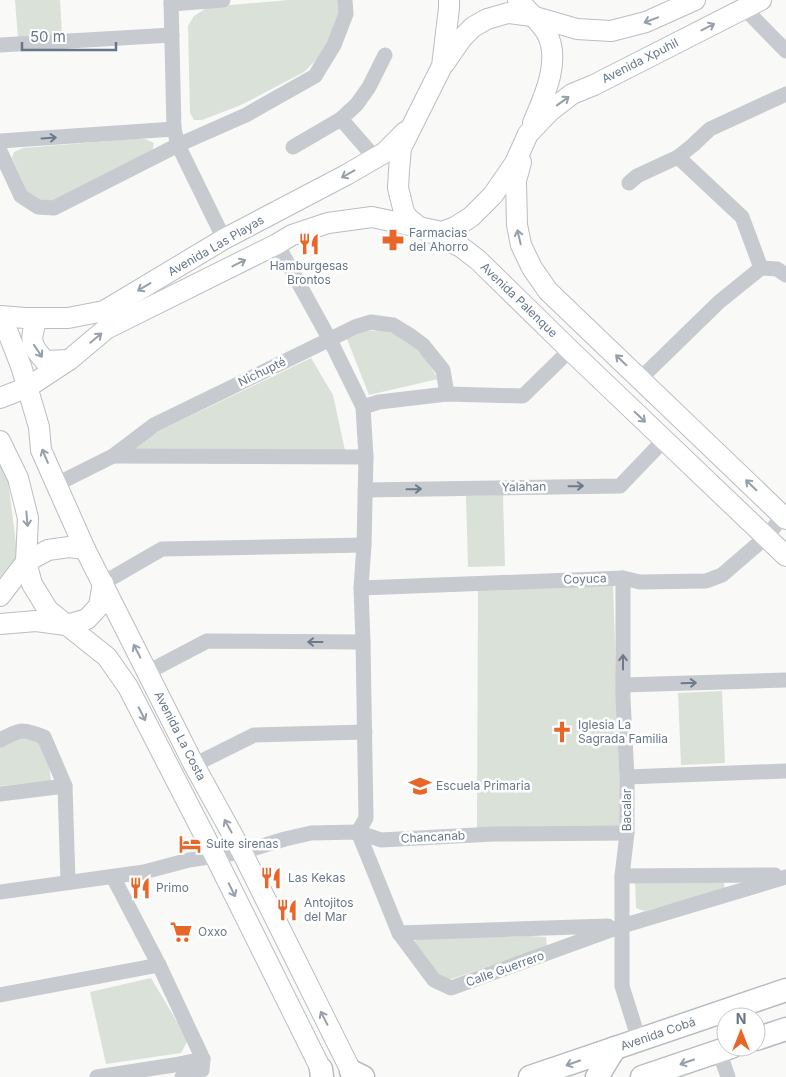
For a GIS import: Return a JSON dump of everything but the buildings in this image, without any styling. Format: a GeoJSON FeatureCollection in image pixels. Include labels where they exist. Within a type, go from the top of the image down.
{"type":"FeatureCollection","features":[{"type":"Feature","properties":{"kind":"main road","name":"Avenida Cobá"},"geometry":{"type":"LineString","coordinates":[[530,1077],[786,990]]}},
{"type":"Feature","properties":{"kind":"main road"},"geometry":{"type":"LineString","coordinates":[[766,1036],[786,1029]]}},
{"type":"Feature","properties":{"kind":"main road"},"geometry":{"type":"LineString","coordinates":[[597,1077],[615,1048]]}},
{"type":"Feature","properties":{"kind":"main road"},"geometry":{"type":"LineString","coordinates":[[642,1077],[716,1052]]}},
{"type":"Feature","properties":{"kind":"street"},"geometry":{"type":"LineString","coordinates":[[223,0],[171,2],[174,129],[178,146],[224,239]]}},
{"type":"Feature","properties":{"kind":"street"},"geometry":{"type":"LineString","coordinates":[[0,151],[21,196],[38,207],[54,208],[178,146],[246,115],[315,76],[334,45],[346,14],[345,0]]}},
{"type":"Feature","properties":{"kind":"street","name":"Avenida Palenque"},"geometry":{"type":"LineString","coordinates":[[449,0],[450,8],[442,66],[402,148],[398,170],[398,188],[404,212],[419,227],[461,247],[478,260],[786,556]]}},
{"type":"Feature","properties":{"kind":"street"},"geometry":{"type":"LineString","coordinates":[[419,227],[442,232],[471,217],[493,195],[508,175],[528,134],[545,95],[552,66],[552,48],[546,33],[518,0]]}},
{"type":"Feature","properties":{"kind":"street"},"geometry":{"type":"LineString","coordinates":[[442,66],[462,38],[473,28],[487,19],[508,13],[532,16],[577,29],[611,30],[646,22],[695,0]]}},
{"type":"Feature","properties":{"kind":"street"},"geometry":{"type":"LineString","coordinates":[[752,4],[786,51]]}},
{"type":"Feature","properties":{"kind":"street","name":"Avenida Xpuhil"},"geometry":{"type":"LineString","coordinates":[[528,134],[550,111],[572,94],[594,85],[752,4]]}},
{"type":"Feature","properties":{"kind":"street"},"geometry":{"type":"LineString","coordinates":[[0,45],[172,35]]}},
{"type":"Feature","properties":{"kind":"street"},"geometry":{"type":"LineString","coordinates":[[293,146],[341,119],[369,87],[385,55]]}},
{"type":"Feature","properties":{"kind":"street"},"geometry":{"type":"LineString","coordinates":[[629,183],[637,176],[678,157],[693,146],[710,129],[786,94]]}},
{"type":"Feature","properties":{"kind":"street"},"geometry":{"type":"LineString","coordinates":[[341,119],[375,158]]}},
{"type":"Feature","properties":{"kind":"street","name":"Avenida Las Playas"},"geometry":{"type":"LineString","coordinates":[[0,316],[68,318],[104,311],[224,239],[384,153],[413,123]]}},
{"type":"Feature","properties":{"kind":"street"},"geometry":{"type":"LineString","coordinates":[[0,142],[174,129]]}},
{"type":"Feature","properties":{"kind":"street"},"geometry":{"type":"LineString","coordinates":[[528,134],[516,181],[517,225],[521,245],[532,268],[548,291],[785,517]]}},
{"type":"Feature","properties":{"kind":"street"},"geometry":{"type":"LineString","coordinates":[[678,157],[742,217],[761,268]]}},
{"type":"Feature","properties":{"kind":"street","name":"Avenida Las Playas"},"geometry":{"type":"LineString","coordinates":[[0,398],[28,387],[69,360],[106,329],[292,235],[328,224],[372,218],[419,227]]}},
{"type":"Feature","properties":{"kind":"street"},"geometry":{"type":"LineString","coordinates":[[277,244],[330,340],[363,407],[366,457],[361,588],[366,818],[358,832]]}},
{"type":"Feature","properties":{"kind":"street"},"geometry":{"type":"LineString","coordinates":[[640,379],[719,302],[761,268],[777,270],[786,275]]}},
{"type":"Feature","properties":{"kind":"street"},"geometry":{"type":"LineString","coordinates":[[37,318],[31,336],[34,349],[45,361],[69,360]]}},
{"type":"Feature","properties":{"kind":"street","name":"Nichupté"},"geometry":{"type":"LineString","coordinates":[[57,484],[113,456],[154,425],[371,322],[392,325],[422,345],[444,370],[447,394]]}},
{"type":"Feature","properties":{"kind":"street","name":"Avenida La Costa"},"geometry":{"type":"LineString","coordinates":[[0,323],[7,330],[28,387],[42,450],[85,549],[194,766],[242,852],[352,1069]]}},
{"type":"Feature","properties":{"kind":"street"},"geometry":{"type":"LineString","coordinates":[[363,407],[379,402],[447,394],[523,396],[570,350]]}},
{"type":"Feature","properties":{"kind":"street","name":"Yalahan"},"geometry":{"type":"LineString","coordinates":[[365,490],[620,486],[664,440]]}},
{"type":"Feature","properties":{"kind":"street","name":"Avenida La Costa"},"geometry":{"type":"LineString","coordinates":[[0,441],[18,478],[28,518],[26,562],[32,584],[48,610],[107,657],[128,687],[215,856],[321,1071]]}},
{"type":"Feature","properties":{"kind":"street"},"geometry":{"type":"LineString","coordinates":[[113,456],[366,457]]}},
{"type":"Feature","properties":{"kind":"street","name":"Coyuca"},"geometry":{"type":"LineString","coordinates":[[361,588],[623,578],[640,582],[706,581],[722,575],[766,537],[785,517]]}},
{"type":"Feature","properties":{"kind":"street"},"geometry":{"type":"LineString","coordinates":[[0,624],[36,622],[66,625],[87,619],[99,606],[103,583],[162,549],[364,544]]}},
{"type":"Feature","properties":{"kind":"street"},"geometry":{"type":"LineString","coordinates":[[0,596],[26,562],[48,550],[69,547],[85,549]]}},
{"type":"Feature","properties":{"kind":"street","name":"Bacalar"},"geometry":{"type":"LineString","coordinates":[[623,578],[623,685],[627,777],[627,833],[622,876],[622,986],[639,1040]]}},
{"type":"Feature","properties":{"kind":"street"},"geometry":{"type":"LineString","coordinates":[[148,672],[207,641],[363,642]]}},
{"type":"Feature","properties":{"kind":"street"},"geometry":{"type":"LineString","coordinates":[[623,685],[786,680]]}},
{"type":"Feature","properties":{"kind":"street"},"geometry":{"type":"LineString","coordinates":[[0,740],[18,731],[31,732],[44,737],[65,786],[68,882]]}},
{"type":"Feature","properties":{"kind":"street"},"geometry":{"type":"LineString","coordinates":[[194,766],[254,735],[365,732]]}},
{"type":"Feature","properties":{"kind":"street"},"geometry":{"type":"LineString","coordinates":[[627,777],[786,771]]}},
{"type":"Feature","properties":{"kind":"street"},"geometry":{"type":"LineString","coordinates":[[0,794],[65,786]]}},
{"type":"Feature","properties":{"kind":"street","name":"Chancanab"},"geometry":{"type":"LineString","coordinates":[[0,892],[144,872],[189,860],[242,852],[285,838],[311,833],[358,832],[380,840],[494,834],[627,833]]}},
{"type":"Feature","properties":{"kind":"street","name":"Calle Guerrero"},"geometry":{"type":"LineString","coordinates":[[358,832],[399,933],[434,980],[451,988],[622,926]]}},
{"type":"Feature","properties":{"kind":"street"},"geometry":{"type":"LineString","coordinates":[[622,876],[786,876]]}},
{"type":"Feature","properties":{"kind":"street"},"geometry":{"type":"LineString","coordinates":[[399,933],[622,926],[786,876]]}},
{"type":"Feature","properties":{"kind":"street"},"geometry":{"type":"LineString","coordinates":[[113,877],[159,965],[202,1064]]}},
{"type":"Feature","properties":{"kind":"street"},"geometry":{"type":"LineString","coordinates":[[0,995],[159,965]]}},
{"type":"Feature","properties":{"kind":"street"},"geometry":{"type":"LineString","coordinates":[[726,1057],[728,1077]]}},
{"type":"Feature","properties":{"kind":"street"},"geometry":{"type":"LineString","coordinates":[[321,1071],[327,1062],[332,1060],[352,1069]]}},
{"type":"Feature","properties":{"kind":"street"},"geometry":{"type":"LineString","coordinates":[[97,1077],[174,1065],[202,1064]]}},
{"type":"Feature","properties":{"kind":"street"},"geometry":{"type":"LineString","coordinates":[[182,1077],[202,1064]]}},
{"type":"Feature","properties":{"kind":"shaded area"},"geometry":{"type":"Polygon","coordinates":[[[15,0],[60,0],[62,35],[18,38],[15,0]]]}},
{"type":"Feature","properties":{"kind":"shaded area"},"geometry":{"type":"Polygon","coordinates":[[[289,0],[341,0],[341,14],[317,59],[304,72],[241,105],[202,120],[194,120],[190,113],[188,26],[194,16],[208,7],[289,0]]]}},
{"type":"Feature","properties":{"kind":"shaded area"},"geometry":{"type":"Polygon","coordinates":[[[145,139],[154,143],[152,152],[53,201],[42,201],[27,191],[12,158],[14,152],[23,148],[145,139]]]}},
{"type":"Feature","properties":{"kind":"shaded area"},"geometry":{"type":"Polygon","coordinates":[[[384,330],[406,339],[425,358],[438,379],[369,395],[347,339],[365,331],[384,330]]]}},
{"type":"Feature","properties":{"kind":"shaded area"},"geometry":{"type":"Polygon","coordinates":[[[311,358],[333,395],[346,455],[125,452],[159,431],[311,358]]]}},
{"type":"Feature","properties":{"kind":"shaded area"},"geometry":{"type":"Polygon","coordinates":[[[0,465],[8,481],[18,559],[0,584],[0,465]]]}},
{"type":"Feature","properties":{"kind":"shaded area"},"geometry":{"type":"Polygon","coordinates":[[[503,495],[505,566],[468,567],[466,496],[503,495]]]}},
{"type":"Feature","properties":{"kind":"shaded area"},"geometry":{"type":"Polygon","coordinates":[[[613,584],[621,827],[477,829],[478,590],[613,584]]]}},
{"type":"Feature","properties":{"kind":"shaded area"},"geometry":{"type":"Polygon","coordinates":[[[722,691],[725,763],[681,765],[678,693],[722,691]]]}},
{"type":"Feature","properties":{"kind":"shaded area"},"geometry":{"type":"Polygon","coordinates":[[[23,738],[40,742],[49,764],[51,781],[0,786],[0,745],[9,739],[23,738]]]}},
{"type":"Feature","properties":{"kind":"shaded area"},"geometry":{"type":"Polygon","coordinates":[[[723,879],[725,889],[644,911],[636,908],[635,881],[723,879]]]}},
{"type":"Feature","properties":{"kind":"shaded area"},"geometry":{"type":"Polygon","coordinates":[[[546,937],[547,947],[445,981],[412,943],[419,938],[546,937]]]}},
{"type":"Feature","properties":{"kind":"shaded area"},"geometry":{"type":"Polygon","coordinates":[[[151,978],[188,1040],[181,1053],[106,1064],[90,992],[151,978]]]}},
{"type":"Feature","properties":{"kind":"place","name":"Farmacias del Ahorro"},"geometry":{"type":"Point","coordinates":[393,240]}},
{"type":"Feature","properties":{"kind":"place","name":"Hamburgesas Brontos"},"geometry":{"type":"Point","coordinates":[309,244]}},
{"type":"Feature","properties":{"kind":"place","name":"Iglesia La Sagrada Familia"},"geometry":{"type":"Point","coordinates":[562,732]}},
{"type":"Feature","properties":{"kind":"place","name":"Escuela Primaria"},"geometry":{"type":"Point","coordinates":[420,786]}},
{"type":"Feature","properties":{"kind":"place","name":"Suite sirenas"},"geometry":{"type":"Point","coordinates":[190,844]}},
{"type":"Feature","properties":{"kind":"place","name":"Las Kekas"},"geometry":{"type":"Point","coordinates":[271,878]}},
{"type":"Feature","properties":{"kind":"place","name":"Primo"},"geometry":{"type":"Point","coordinates":[140,888]}},
{"type":"Feature","properties":{"kind":"place","name":"Antojitos del Mar"},"geometry":{"type":"Point","coordinates":[287,910]}},
{"type":"Feature","properties":{"kind":"place","name":"Oxxo"},"geometry":{"type":"Point","coordinates":[181,932]}}]}
